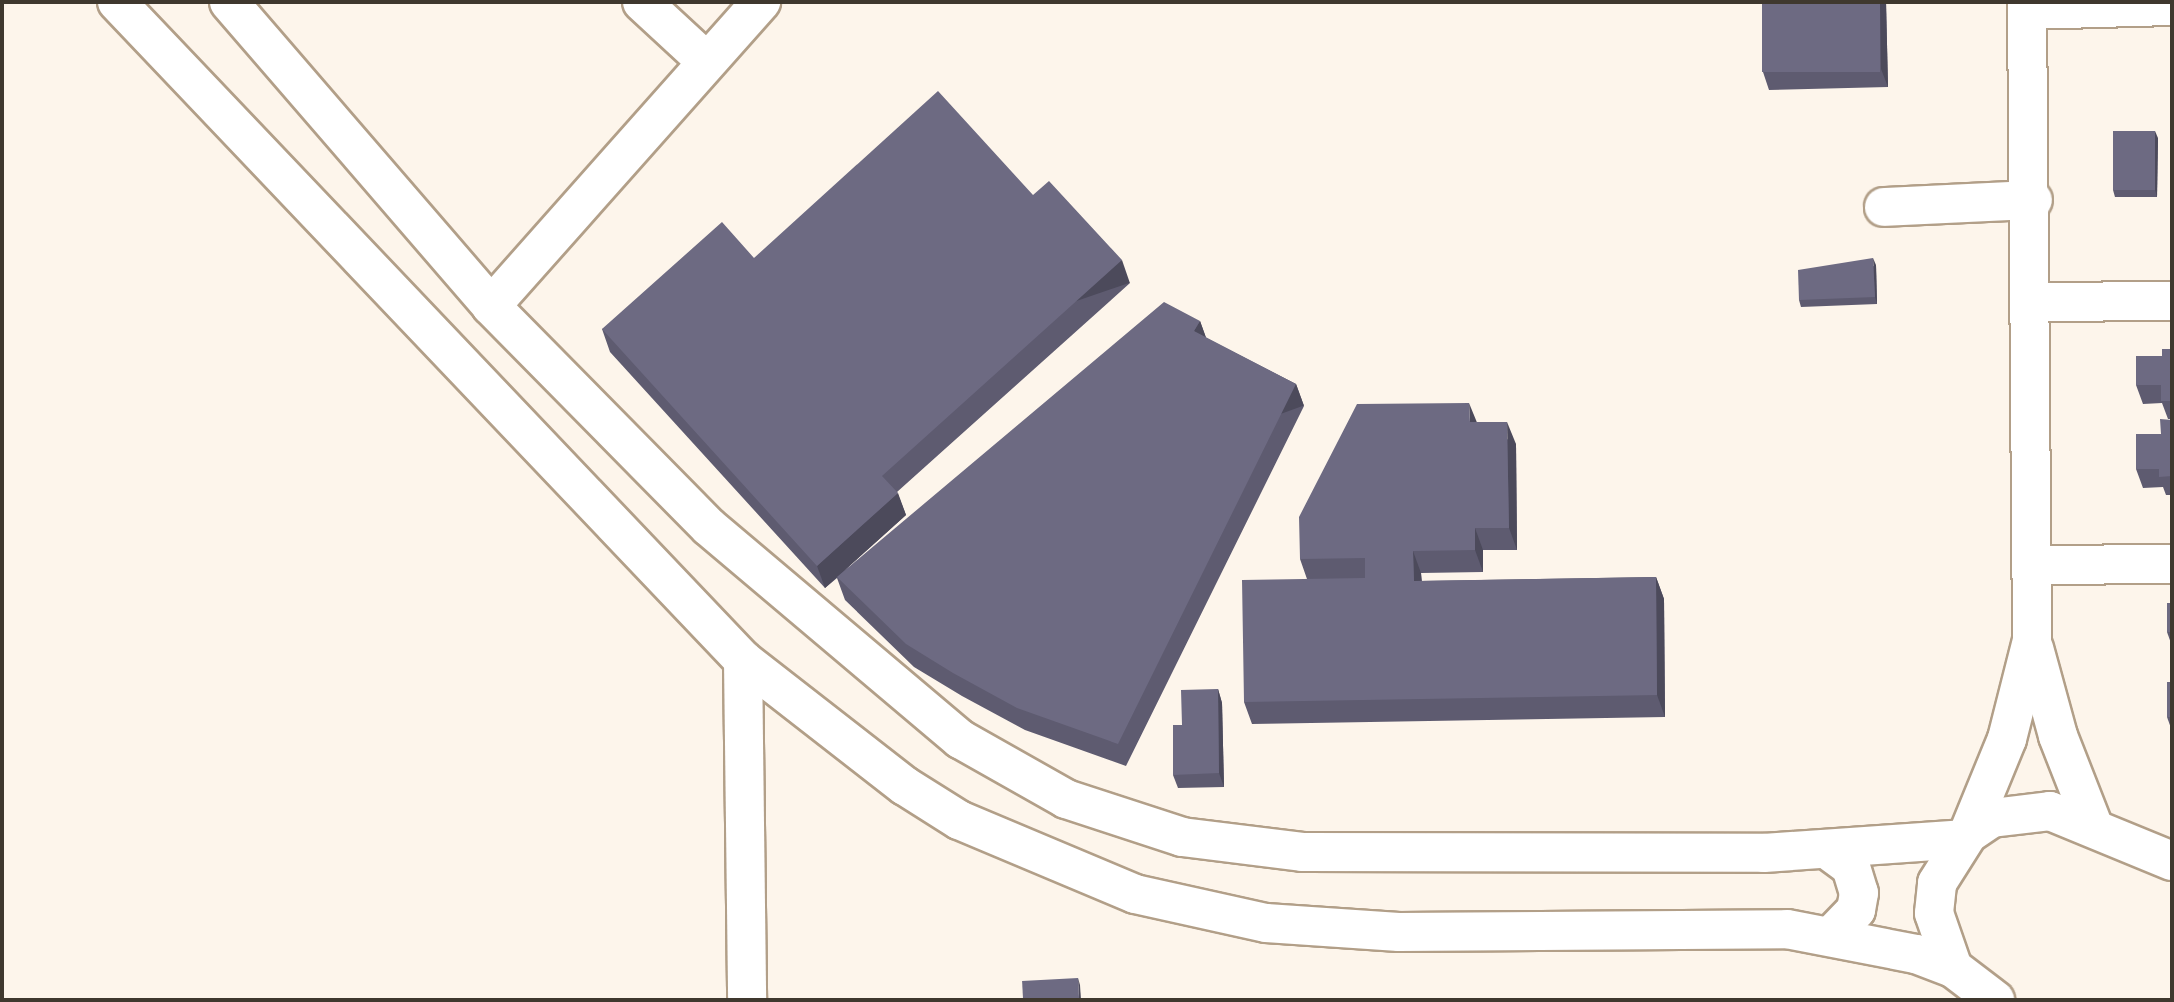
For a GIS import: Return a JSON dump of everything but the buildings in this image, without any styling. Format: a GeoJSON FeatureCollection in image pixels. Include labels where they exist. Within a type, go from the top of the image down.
{"type":"FeatureCollection","features":[{"type":"Feature","properties":{"kind":"street"},"geometry":{"type":"LineString","coordinates":[[117,2],[743,660],[905,786],[959,820],[1075,873],[1200,911],[1333,930],[1833,934],[1953,968],[1995,1000]]}},
{"type":"Feature","properties":{"kind":"street"},"geometry":{"type":"LineString","coordinates":[[229,2],[491,306],[709,527],[960,739],[1066,799],[1182,836],[1303,852],[1829,851],[1966,836],[2020,810],[2050,811],[2172,861]]}},
{"type":"Feature","properties":{"kind":"street"},"geometry":{"type":"LineString","coordinates":[[642,2],[707,62]]}},
{"type":"Feature","properties":{"kind":"street"},"geometry":{"type":"LineString","coordinates":[[491,306],[761,2]]}},
{"type":"Feature","properties":{"kind":"street"},"geometry":{"type":"LineString","coordinates":[[1953,968],[1934,913],[1937,883],[1966,836],[2007,739],[2032,639],[2033,200],[2027,6],[2172,6]]}},
{"type":"Feature","properties":{"kind":"street"},"geometry":{"type":"LineString","coordinates":[[1884,207],[2033,200]]}},
{"type":"Feature","properties":{"kind":"street"},"geometry":{"type":"LineString","coordinates":[[2032,302],[2172,301]]}},
{"type":"Feature","properties":{"kind":"street"},"geometry":{"type":"LineString","coordinates":[[2032,565],[2172,564]]}},
{"type":"Feature","properties":{"kind":"street"},"geometry":{"type":"LineString","coordinates":[[2032,639],[2058,736],[2107,834]]}},
{"type":"Feature","properties":{"kind":"street"},"geometry":{"type":"LineString","coordinates":[[743,660],[747,1000]]}},
{"type":"Feature","properties":{"kind":"street"},"geometry":{"type":"LineString","coordinates":[[2107,834],[2172,846]]}},
{"type":"Feature","properties":{"kind":"street"},"geometry":{"type":"LineString","coordinates":[[1829,851],[1851,867],[1859,893],[1856,910],[1833,934]]}}]}
